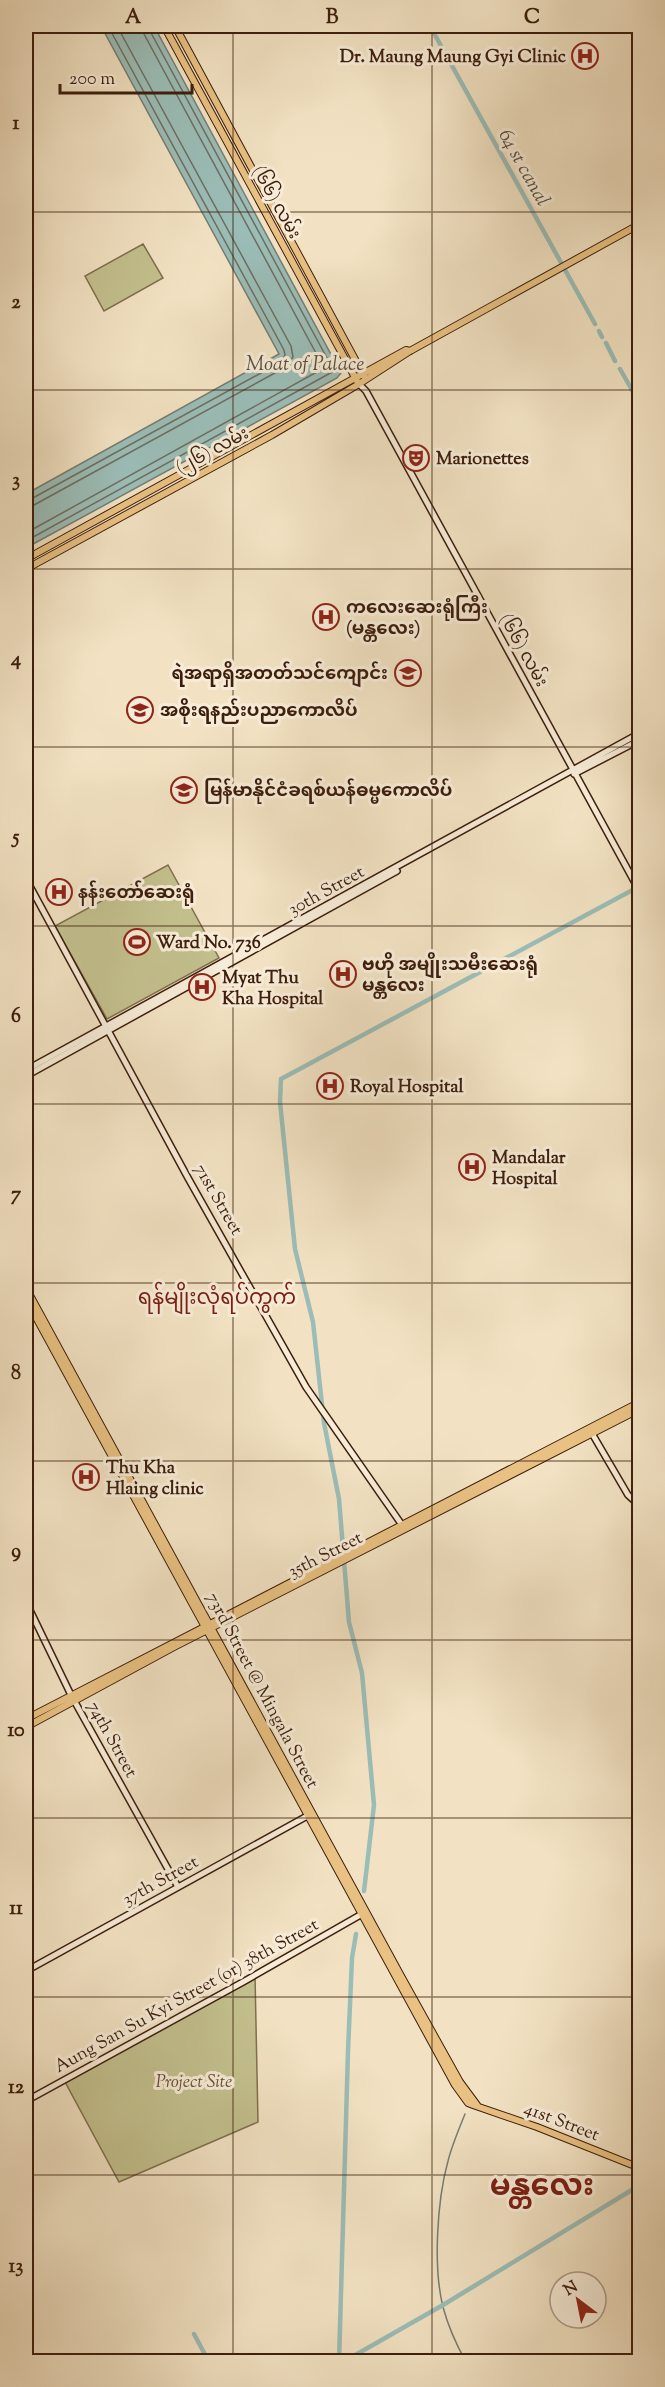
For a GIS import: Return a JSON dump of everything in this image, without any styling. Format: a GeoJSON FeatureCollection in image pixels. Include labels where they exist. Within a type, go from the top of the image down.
{"type":"FeatureCollection","features":[{"type":"Feature","properties":{"kind":"main road","name":"(၆၆) လမ်း"},"geometry":{"type":"LineString","coordinates":[[164,26],[637,887]]}},
{"type":"Feature","properties":{"kind":"main road","name":"(၆၆) လမ်း"},"geometry":{"type":"LineString","coordinates":[[176,26],[364,376],[366,391]]}},
{"type":"Feature","properties":{"kind":"main road","name":"(၂၆) လမ်း"},"geometry":{"type":"LineString","coordinates":[[26,569],[272,435],[406,350],[410,351],[639,224]]}},
{"type":"Feature","properties":{"kind":"main road","name":"(၂၆) လမ်း"},"geometry":{"type":"LineString","coordinates":[[26,559],[357,381]]}},
{"type":"Feature","properties":{"kind":"main road","name":"30th Street"},"geometry":{"type":"LineString","coordinates":[[627,744],[639,734]]}},
{"type":"Feature","properties":{"kind":"main road","name":"30th Street"},"geometry":{"type":"LineString","coordinates":[[26,1070],[108,1028],[573,773],[639,740]]}},
{"type":"Feature","properties":{"kind":"main road","name":"71st Street"},"geometry":{"type":"LineString","coordinates":[[26,879],[188,1178],[311,1395],[402,1525]]}},
{"type":"Feature","properties":{"kind":"main road","name":"30th Street"},"geometry":{"type":"LineString","coordinates":[[26,1076],[108,1028]]}},
{"type":"Feature","properties":{"kind":"main road","name":"73rd Street @ Mingala Street"},"geometry":{"type":"LineString","coordinates":[[26,1288],[443,2057]]}},
{"type":"Feature","properties":{"kind":"main road","name":"73rd Street @ Mingala Street"},"geometry":{"type":"LineString","coordinates":[[26,1299],[209,1627],[362,1914],[468,2103],[475,2105]]}},
{"type":"Feature","properties":{"kind":"main road","name":"35th Street"},"geometry":{"type":"LineString","coordinates":[[26,1719],[372,1544],[590,1431],[639,1402]]}},
{"type":"Feature","properties":{"kind":"main road","name":"35th Street"},"geometry":{"type":"LineString","coordinates":[[372,1544],[402,1525],[639,1409]]}},
{"type":"Feature","properties":{"kind":"main road"},"geometry":{"type":"LineString","coordinates":[[590,1431],[628,1496],[639,1506]]}},
{"type":"Feature","properties":{"kind":"main road","name":"74th Street"},"geometry":{"type":"LineString","coordinates":[[26,1602],[73,1697],[178,1887]]}},
{"type":"Feature","properties":{"kind":"main road","name":"35th Street"},"geometry":{"type":"LineString","coordinates":[[26,1727],[73,1697]]}},
{"type":"Feature","properties":{"kind":"main road","name":"37th Street"},"geometry":{"type":"LineString","coordinates":[[26,1971],[309,1815]]}},
{"type":"Feature","properties":{"kind":"main road","name":"Aung San Su Kyi Street (or) 38th Street"},"geometry":{"type":"LineString","coordinates":[[26,2101],[237,1986],[362,1914]]}},
{"type":"Feature","properties":{"kind":"main road","name":"41st Street"},"geometry":{"type":"LineString","coordinates":[[475,2105],[639,2168]]}},
{"type":"Feature","properties":{"kind":"green space"},"geometry":{"type":"Polygon","coordinates":[[[143,244],[163,278],[104,311],[85,276],[143,244]]]}},
{"type":"Feature","properties":{"kind":"green space","name":"Ward No. 736"},"geometry":{"type":"Polygon","coordinates":[[[168,865],[219,958],[107,1019],[55,926],[168,865]]]}},
{"type":"Feature","properties":{"kind":"green space","name":"Project Site"},"geometry":{"type":"Polygon","coordinates":[[[255,1975],[258,2122],[119,2182],[64,2080],[255,1975]]]}},
{"type":"Feature","properties":{"kind":"water","name":"Moat of Palace"},"geometry":{"type":"Polygon","coordinates":[[[101,26],[154,26],[341,373],[337,378],[26,548],[26,494],[279,354],[101,26]]]}},
{"type":"Feature","properties":{"kind":"waterway","name":"64 st canal"},"geometry":{"type":"LineString","coordinates":[[430,26],[595,324]]}},
{"type":"Feature","properties":{"kind":"waterway"},"geometry":{"type":"LineString","coordinates":[[599,331],[602,337]]}},
{"type":"Feature","properties":{"kind":"waterway"},"geometry":{"type":"LineString","coordinates":[[606,343],[615,361]]}},
{"type":"Feature","properties":{"kind":"waterway"},"geometry":{"type":"LineString","coordinates":[[620,369],[640,404]]}},
{"type":"Feature","properties":{"kind":"waterway"},"geometry":{"type":"LineString","coordinates":[[364,1891],[374,1805],[362,1673],[349,1622],[339,1499],[324,1423],[313,1322],[295,1249],[280,1102],[281,1079],[640,886]]}},
{"type":"Feature","properties":{"kind":"waterway"},"geometry":{"type":"LineString","coordinates":[[339,2362],[348,2051],[352,1958],[356,1934]]}},
{"type":"Feature","properties":{"kind":"waterway"},"geometry":{"type":"LineString","coordinates":[[465,2114],[444,2177],[437,2254],[443,2307],[466,2362]]}},
{"type":"Feature","properties":{"kind":"waterway"},"geometry":{"type":"LineString","coordinates":[[343,2362],[443,2305],[640,2185]]}},
{"type":"Feature","properties":{"kind":"waterway"},"geometry":{"type":"LineString","coordinates":[[194,2334],[209,2362]]}},
{"type":"Feature","properties":{"kind":"place","name":"Dr. Maung Maung Gyi Clinic"},"geometry":{"type":"Point","coordinates":[585,56]}},
{"type":"Feature","properties":{"kind":"place","name":"Marionettes"},"geometry":{"type":"Point","coordinates":[416,458]}},
{"type":"Feature","properties":{"kind":"place","name":"ကလေးဆေးရုံကြီး (မန္တလေး)"},"geometry":{"type":"Point","coordinates":[326,617]}},
{"type":"Feature","properties":{"kind":"place","name":"ရဲအရာရှိအတတ်သင်ကျောင်း"},"geometry":{"type":"Point","coordinates":[408,673]}},
{"type":"Feature","properties":{"kind":"place","name":"အစိုးရနည်းပညာကောလိပ်"},"geometry":{"type":"Point","coordinates":[140,710]}},
{"type":"Feature","properties":{"kind":"place","name":"မြန်မာနိုင်ငံခရစ်ယန်ဓမ္မကောလိပ်"},"geometry":{"type":"Point","coordinates":[184,790]}},
{"type":"Feature","properties":{"kind":"place","name":"နန်းတော်ဆေးရုံ"},"geometry":{"type":"Point","coordinates":[59,892]}},
{"type":"Feature","properties":{"kind":"place","name":"Ward No. 736"},"geometry":{"type":"Point","coordinates":[137,942]}},
{"type":"Feature","properties":{"kind":"place","name":"ဗဟို အမျိုးသမီးဆေးရုံ မန္တလေး"},"geometry":{"type":"Point","coordinates":[343,974]}},
{"type":"Feature","properties":{"kind":"place","name":"Myat Thu Kha Hospital"},"geometry":{"type":"Point","coordinates":[202,987]}},
{"type":"Feature","properties":{"kind":"place","name":"Royal Hospital"},"geometry":{"type":"Point","coordinates":[330,1086]}},
{"type":"Feature","properties":{"kind":"place","name":"Mandalar Hospital"},"geometry":{"type":"Point","coordinates":[472,1167]}},
{"type":"Feature","properties":{"kind":"place","name":"Thu Kha Hlaing clinic"},"geometry":{"type":"Point","coordinates":[86,1477]}},
{"type":"Feature","properties":{"kind":"district","name":"ရန်မျိုးလုံရပ်ကွက်"},"geometry":{"type":"Point","coordinates":[217,1297]}},
{"type":"Feature","properties":{"kind":"district","name":"မန္တလေး"},"geometry":{"type":"Point","coordinates":[542,2185]}}]}
